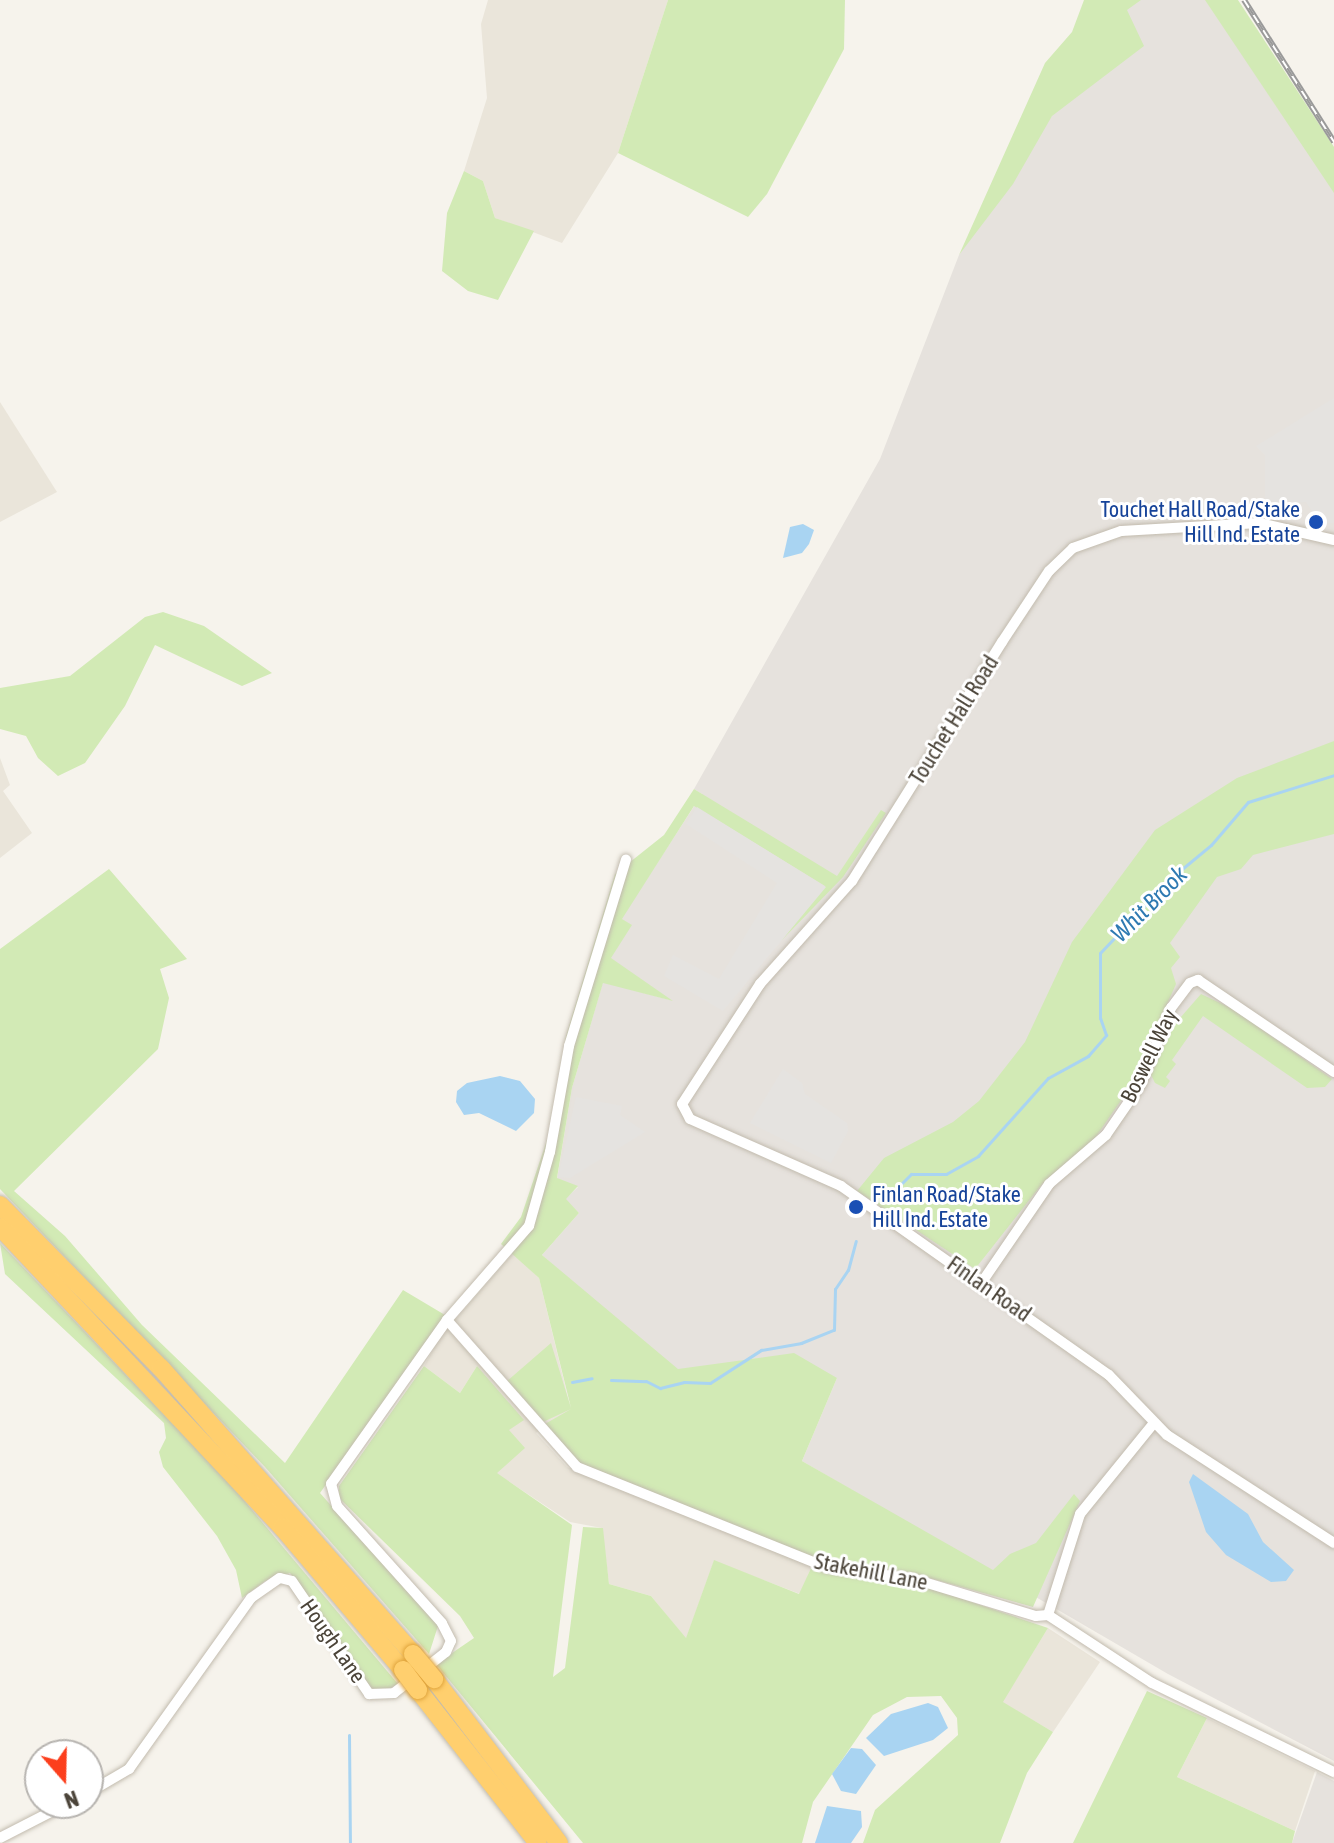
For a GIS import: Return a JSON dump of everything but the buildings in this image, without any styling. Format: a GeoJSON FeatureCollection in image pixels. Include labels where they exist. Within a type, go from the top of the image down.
{"type":"FeatureCollection","features":[{"type":"Feature","properties":{"kind":"highway"},"geometry":{"type":"LineString","coordinates":[[0,1205],[161,1368],[413,1654],[426,1684],[531,1843]]}},
{"type":"Feature","properties":{"kind":"highway"},"geometry":{"type":"LineString","coordinates":[[0,1227],[282,1527],[403,1670],[426,1684],[473,1727],[570,1843]]}},
{"type":"Feature","properties":{"kind":"highway"},"geometry":{"type":"LineString","coordinates":[[473,1727],[559,1843]]}},
{"type":"Feature","properties":{"kind":"highway"},"geometry":{"type":"LineString","coordinates":[[482,1769],[538,1843]]}},
{"type":"Feature","properties":{"kind":"street","name":"Touchet Hall Road"},"geometry":{"type":"LineString","coordinates":[[682,1110],[683,1099],[730,1025],[852,881],[1049,571],[1073,548],[1121,531],[1259,523],[1304,529],[1334,540]]}},
{"type":"Feature","properties":{"kind":"street"},"geometry":{"type":"LineString","coordinates":[[447,1320],[529,1226],[550,1152],[569,1046],[626,860]]}},
{"type":"Feature","properties":{"kind":"street","name":"Boswell Way"},"geometry":{"type":"LineString","coordinates":[[982,1282],[1049,1184],[1106,1135],[1141,1084],[1171,1008],[1198,980],[1334,1072]]}},
{"type":"Feature","properties":{"kind":"street","name":"Finlan Road"},"geometry":{"type":"LineString","coordinates":[[682,1110],[690,1119],[841,1186],[982,1282],[1109,1375],[1154,1423],[1252,1494],[1334,1543]]}},
{"type":"Feature","properties":{"kind":"street","name":"Stakehill Lane"},"geometry":{"type":"LineString","coordinates":[[447,1320],[577,1467],[826,1567],[914,1579],[1036,1616],[1048,1615],[1152,1683],[1334,1772]]}},
{"type":"Feature","properties":{"kind":"street","name":"Hough Lane"},"geometry":{"type":"LineString","coordinates":[[104,1784],[129,1769],[251,1598],[280,1578],[292,1581],[369,1694],[394,1693],[446,1652],[451,1641],[442,1623],[337,1506],[331,1484],[447,1320]]}},
{"type":"Feature","properties":{"kind":"street"},"geometry":{"type":"LineString","coordinates":[[1048,1615],[1080,1514],[1154,1423]]}},
{"type":"Feature","properties":{"kind":"street"},"geometry":{"type":"LineString","coordinates":[[0,1838],[37,1819]]}},
{"type":"Feature","properties":{"kind":"shaded area"},"geometry":{"type":"Polygon","coordinates":[[[488,0],[668,0],[618,153],[562,243],[495,218],[483,181],[464,171],[487,98],[481,24],[488,0]]]}},
{"type":"Feature","properties":{"kind":"shaded area"},"geometry":{"type":"Polygon","coordinates":[[[1129,0],[1232,0],[1334,157],[1334,1761],[1168,1674],[802,1461],[837,1378],[674,1372],[542,1255],[579,1213],[565,1199],[578,1187],[557,1179],[572,1088],[603,982],[670,1000],[610,958],[631,925],[621,919],[702,794],[694,789],[880,459],[959,255],[1129,0]]]}},
{"type":"Feature","properties":{"kind":"shaded area"},"geometry":{"type":"Polygon","coordinates":[[[1334,398],[1334,523],[1320,523],[1306,502],[1265,505],[1265,455],[1256,446],[1334,398]]]}},
{"type":"Feature","properties":{"kind":"shaded area"},"geometry":{"type":"Polygon","coordinates":[[[0,402],[57,492],[0,522],[0,402]]]}},
{"type":"Feature","properties":{"kind":"shaded area"},"geometry":{"type":"Polygon","coordinates":[[[0,758],[10,785],[3,791],[32,833],[0,858],[0,758]]]}},
{"type":"Feature","properties":{"kind":"shaded area"},"geometry":{"type":"Polygon","coordinates":[[[697,807],[826,887],[723,1011],[664,976],[673,955],[719,979],[777,883],[686,824],[697,807]]]}},
{"type":"Feature","properties":{"kind":"shaded area"},"geometry":{"type":"Polygon","coordinates":[[[783,1069],[802,1083],[805,1094],[847,1123],[848,1131],[831,1163],[750,1123],[783,1069]]]}},
{"type":"Feature","properties":{"kind":"shaded area"},"geometry":{"type":"Polygon","coordinates":[[[576,1097],[622,1106],[620,1115],[645,1132],[570,1178],[558,1177],[576,1097]]]}},
{"type":"Feature","properties":{"kind":"shaded area"},"geometry":{"type":"Polygon","coordinates":[[[513,1253],[539,1278],[571,1410],[536,1433],[567,1467],[812,1566],[800,1594],[714,1561],[686,1639],[651,1596],[609,1584],[602,1528],[570,1522],[496,1473],[508,1430],[477,1366],[460,1393],[424,1366],[440,1337],[513,1253]]]}},
{"type":"Feature","properties":{"kind":"shaded area"},"geometry":{"type":"Polygon","coordinates":[[[1048,1628],[1100,1662],[1053,1732],[1002,1702],[1048,1628]]]}},
{"type":"Feature","properties":{"kind":"shaded area"},"geometry":{"type":"Polygon","coordinates":[[[1207,1718],[1315,1771],[1295,1831],[1177,1777],[1207,1718]]]}},
{"type":"Feature","properties":{"kind":"shaded area"},"geometry":{"type":"Polygon","coordinates":[[[1317,1772],[1334,1781],[1334,1843],[1292,1843],[1317,1772]]]}},
{"type":"Feature","properties":{"kind":"green space"},"geometry":{"type":"Polygon","coordinates":[[[668,0],[845,0],[844,49],[767,194],[748,217],[618,153],[668,0]]]}},
{"type":"Feature","properties":{"kind":"green space"},"geometry":{"type":"Polygon","coordinates":[[[1084,0],[1141,0],[1127,10],[1144,46],[1052,116],[1013,184],[959,255],[1045,63],[1072,32],[1084,0]]]}},
{"type":"Feature","properties":{"kind":"green space"},"geometry":{"type":"Polygon","coordinates":[[[1205,0],[1238,0],[1334,147],[1334,193],[1205,0]]]}},
{"type":"Feature","properties":{"kind":"green space"},"geometry":{"type":"Polygon","coordinates":[[[464,171],[483,181],[495,218],[534,231],[498,300],[468,291],[442,271],[447,213],[464,171]]]}},
{"type":"Feature","properties":{"kind":"green space"},"geometry":{"type":"Polygon","coordinates":[[[163,612],[204,626],[272,673],[242,686],[155,645],[125,706],[85,763],[58,776],[38,758],[26,736],[0,729],[0,688],[70,676],[145,617],[163,612]]]}},
{"type":"Feature","properties":{"kind":"green space"},"geometry":{"type":"Polygon","coordinates":[[[1334,741],[1334,834],[1253,855],[1241,869],[1217,877],[1170,943],[1180,957],[1171,968],[1176,984],[1131,1086],[1091,1144],[1042,1184],[975,1269],[857,1191],[884,1158],[953,1122],[979,1101],[1025,1042],[1072,942],[1155,830],[1237,778],[1334,741]]]}},
{"type":"Feature","properties":{"kind":"green space"},"geometry":{"type":"Polygon","coordinates":[[[694,789],[837,876],[881,810],[886,813],[843,877],[781,941],[825,886],[694,806],[622,919],[632,925],[611,958],[673,1001],[603,983],[572,1088],[557,1178],[578,1186],[566,1199],[579,1213],[542,1255],[678,1369],[794,1353],[837,1378],[802,1461],[993,1570],[1010,1554],[1036,1543],[1074,1494],[1080,1501],[1033,1607],[908,1572],[826,1563],[577,1462],[545,1424],[571,1409],[543,1422],[506,1382],[551,1343],[571,1408],[539,1278],[501,1244],[521,1217],[548,1137],[566,1036],[615,874],[664,835],[694,789]]]}},
{"type":"Feature","properties":{"kind":"green space"},"geometry":{"type":"Polygon","coordinates":[[[109,869],[187,959],[160,969],[169,998],[158,1049],[14,1191],[65,1236],[142,1325],[285,1463],[403,1290],[445,1315],[320,1493],[438,1626],[429,1654],[265,1467],[0,1189],[0,949],[109,869]]]}},
{"type":"Feature","properties":{"kind":"green space"},"geometry":{"type":"Polygon","coordinates":[[[1201,994],[1233,1009],[1332,1079],[1325,1087],[1307,1088],[1203,1016],[1172,1060],[1176,1064],[1166,1077],[1170,1081],[1165,1088],[1155,1083],[1151,1075],[1173,1026],[1201,994]]]}},
{"type":"Feature","properties":{"kind":"green space"},"geometry":{"type":"Polygon","coordinates":[[[0,1243],[231,1485],[398,1684],[383,1692],[370,1688],[290,1573],[265,1581],[242,1598],[236,1570],[217,1536],[163,1467],[159,1452],[166,1438],[164,1423],[5,1274],[0,1243]]]}},
{"type":"Feature","properties":{"kind":"green space"},"geometry":{"type":"Polygon","coordinates":[[[424,1366],[460,1393],[477,1366],[524,1420],[509,1430],[525,1448],[497,1473],[572,1525],[553,1677],[565,1668],[583,1527],[603,1528],[609,1584],[651,1596],[686,1638],[714,1560],[799,1594],[812,1566],[930,1588],[1048,1628],[1003,1702],[1053,1732],[1027,1773],[1000,1843],[863,1843],[875,1810],[958,1735],[957,1718],[941,1696],[907,1697],[873,1715],[813,1802],[802,1843],[583,1843],[436,1664],[474,1638],[460,1616],[339,1498],[339,1486],[424,1366]]]}},
{"type":"Feature","properties":{"kind":"green space"},"geometry":{"type":"Polygon","coordinates":[[[1147,1691],[1207,1718],[1177,1777],[1295,1831],[1292,1843],[1073,1843],[1147,1691]]]}},
{"type":"Feature","properties":{"kind":"water"},"geometry":{"type":"Polygon","coordinates":[[[803,524],[814,530],[809,544],[802,553],[783,558],[790,527],[803,524]]]}},
{"type":"Feature","properties":{"kind":"water"},"geometry":{"type":"Polygon","coordinates":[[[500,1076],[520,1081],[535,1099],[534,1113],[516,1131],[479,1113],[464,1115],[456,1102],[457,1091],[467,1083],[500,1076]]]}},
{"type":"Feature","properties":{"kind":"water"},"geometry":{"type":"Polygon","coordinates":[[[1193,1474],[1248,1514],[1263,1542],[1294,1570],[1286,1581],[1271,1582],[1226,1555],[1206,1532],[1189,1482],[1193,1474]]]}},
{"type":"Feature","properties":{"kind":"water"},"geometry":{"type":"Polygon","coordinates":[[[928,1703],[938,1707],[948,1728],[933,1740],[884,1756],[866,1738],[891,1714],[928,1703]]]}},
{"type":"Feature","properties":{"kind":"water"},"geometry":{"type":"Polygon","coordinates":[[[851,1748],[862,1749],[876,1765],[856,1794],[841,1791],[832,1774],[851,1748]]]}},
{"type":"Feature","properties":{"kind":"water"},"geometry":{"type":"Polygon","coordinates":[[[827,1806],[861,1811],[862,1827],[851,1843],[815,1843],[827,1806]]]}},
{"type":"Feature","properties":{"kind":"waterway","name":"Whit Brook"},"geometry":{"type":"LineString","coordinates":[[895,1190],[911,1174],[946,1174],[978,1156],[1048,1078],[1088,1056],[1106,1035],[1100,1018],[1100,953],[1171,878],[1211,845],[1248,802],[1334,775]]}},
{"type":"Feature","properties":{"kind":"waterway","name":"Whit Brook"},"geometry":{"type":"LineString","coordinates":[[611,1380],[646,1381],[660,1388],[684,1382],[710,1383],[761,1350],[801,1343],[834,1330],[835,1289],[848,1270],[856,1241]]}},
{"type":"Feature","properties":{"kind":"waterway","name":"Whit Brook"},"geometry":{"type":"LineString","coordinates":[[572,1382],[592,1378]]}},
{"type":"Feature","properties":{"kind":"waterway","name":"Whit Brook"},"geometry":{"type":"LineString","coordinates":[[349,1735],[350,1843]]}},
{"type":"Feature","properties":{"kind":"railway"},"geometry":{"type":"LineString","coordinates":[[1244,0],[1334,142]]}},
{"type":"Feature","properties":{"kind":"place","name":"Touchet Hall Road/Stake Hill Ind. Estate"},"geometry":{"type":"Point","coordinates":[1316,522]}},
{"type":"Feature","properties":{"kind":"place","name":"Finlan Road/Stake Hill Ind. Estate"},"geometry":{"type":"Point","coordinates":[856,1207]}}]}
